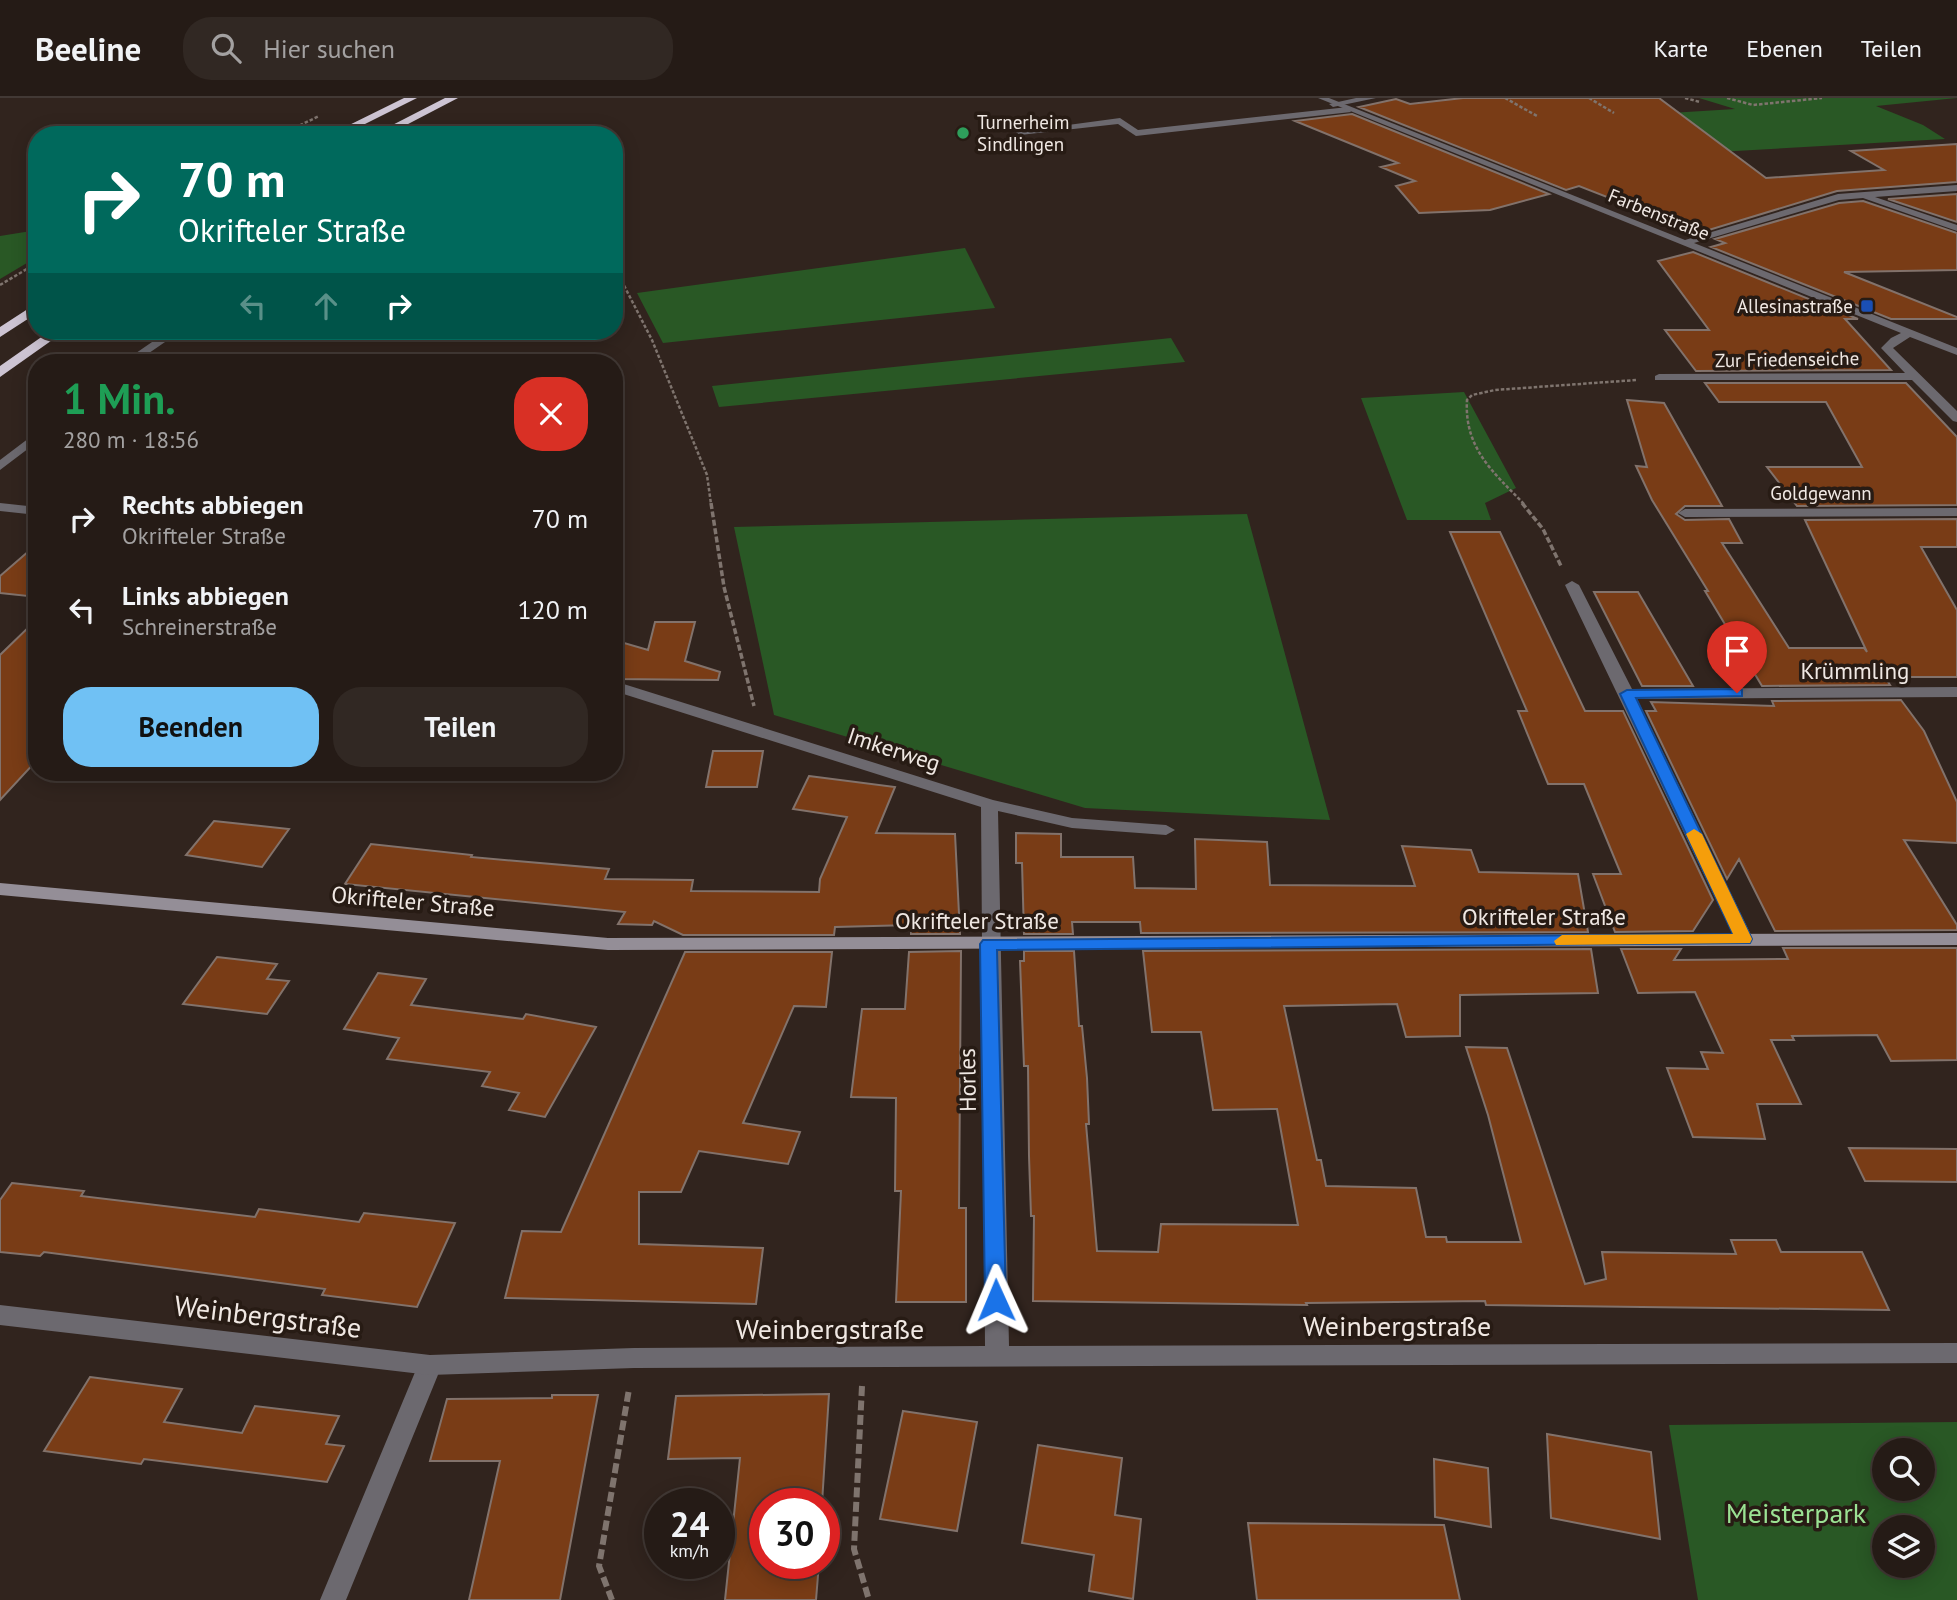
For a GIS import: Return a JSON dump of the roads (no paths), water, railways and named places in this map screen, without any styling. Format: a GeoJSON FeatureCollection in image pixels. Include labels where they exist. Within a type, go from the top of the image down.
{"type":"FeatureCollection","features":[{"type":"Feature","properties":{"kind":"highway"},"geometry":{"type":"LineString","coordinates":[[353,126],[412,98]]}},
{"type":"Feature","properties":{"kind":"highway"},"geometry":{"type":"LineString","coordinates":[[396,126],[453,98]]}},
{"type":"Feature","properties":{"kind":"highway"},"geometry":{"type":"LineString","coordinates":[[0,333],[28,313]]}},
{"type":"Feature","properties":{"kind":"highway"},"geometry":{"type":"LineString","coordinates":[[0,373],[46,340]]}},
{"type":"Feature","properties":{"kind":"street","name":"Farbenstraße"},"geometry":{"type":"LineString","coordinates":[[1322,98],[1957,352]]}},
{"type":"Feature","properties":{"kind":"street"},"geometry":{"type":"LineString","coordinates":[[1333,104],[1372,98]]}},
{"type":"Feature","properties":{"kind":"street","name":"Farbenstraße"},"geometry":{"type":"LineString","coordinates":[[1020,132],[1120,121],[1136,133],[1348,110]]}},
{"type":"Feature","properties":{"kind":"street"},"geometry":{"type":"LineString","coordinates":[[1685,243],[1838,197],[1957,188]]}},
{"type":"Feature","properties":{"kind":"street"},"geometry":{"type":"LineString","coordinates":[[1858,195],[1957,228]]}},
{"type":"Feature","properties":{"kind":"street"},"geometry":{"type":"LineString","coordinates":[[1910,333],[1887,348],[1957,418]]}},
{"type":"Feature","properties":{"kind":"street"},"geometry":{"type":"LineString","coordinates":[[141,354],[162,340]]}},
{"type":"Feature","properties":{"kind":"street","name":"Zur Friedenseiche"},"geometry":{"type":"LineString","coordinates":[[1659,378],[1914,376]]}},
{"type":"Feature","properties":{"kind":"street"},"geometry":{"type":"LineString","coordinates":[[0,466],[28,443]]}},
{"type":"Feature","properties":{"kind":"street"},"geometry":{"type":"LineString","coordinates":[[0,507],[28,511]]}},
{"type":"Feature","properties":{"kind":"street","name":"Goldgewann"},"geometry":{"type":"LineString","coordinates":[[1685,513],[1957,512]]}},
{"type":"Feature","properties":{"kind":"street"},"geometry":{"type":"LineString","coordinates":[[1572,585],[1744,939]]}},
{"type":"Feature","properties":{"kind":"street","name":"Imkerweg"},"geometry":{"type":"LineString","coordinates":[[623,689],[989,804],[1072,823],[1166,830]]}},
{"type":"Feature","properties":{"kind":"street","name":"Krümmling"},"geometry":{"type":"LineString","coordinates":[[1627,694],[1957,692]]}},
{"type":"Feature","properties":{"kind":"street","name":"Horles"},"geometry":{"type":"LineString","coordinates":[[989,804],[997,1355]]}},
{"type":"Feature","properties":{"kind":"street","name":"Okrifteler Straße"},"geometry":{"type":"LineString","coordinates":[[0,889],[608,944],[1957,939]]}},
{"type":"Feature","properties":{"kind":"street","name":"Weinbergstraße"},"geometry":{"type":"LineString","coordinates":[[0,1315],[430,1364],[634,1358],[863,1359],[997,1355],[1957,1353]]}},
{"type":"Feature","properties":{"kind":"street"},"geometry":{"type":"LineString","coordinates":[[333,1600],[430,1364]]}},
{"type":"Feature","properties":{"kind":"place","name":"Turnerheim Sindlingen"},"geometry":{"type":"Point","coordinates":[963,133]}},
{"type":"Feature","properties":{"kind":"place","name":"Allesinastraße"},"geometry":{"type":"Point","coordinates":[1867,306]}},
{"type":"Feature","properties":{"kind":"park label","name":"Meisterpark"},"geometry":{"type":"Point","coordinates":[1796,1512]}}]}
